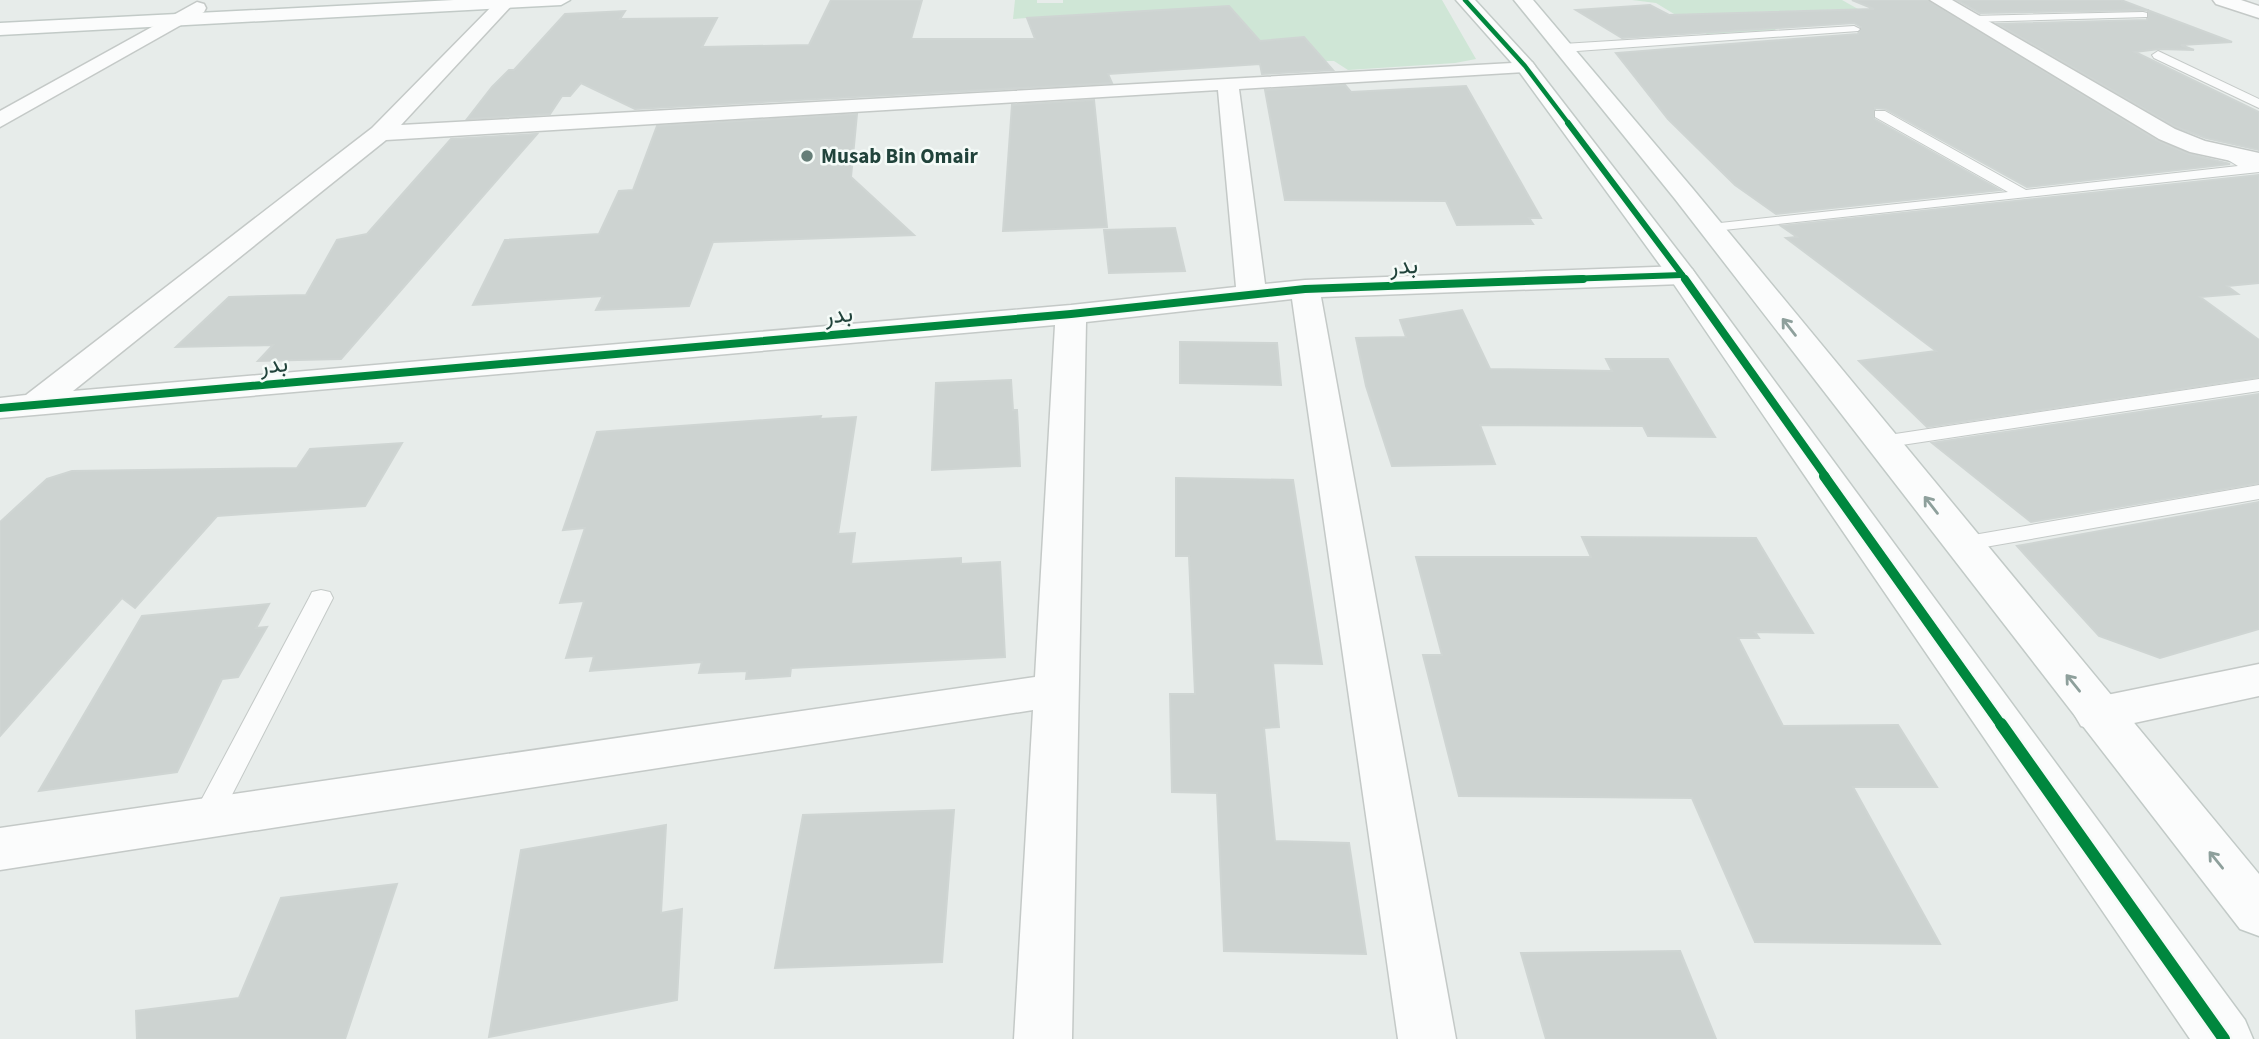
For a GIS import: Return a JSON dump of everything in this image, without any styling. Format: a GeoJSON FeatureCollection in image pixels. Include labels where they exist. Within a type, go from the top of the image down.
{"type":"FeatureCollection","features":[{"type":"Feature","properties":{"kind":"street"},"geometry":{"type":"LineString","coordinates":[[0,29],[349,0]]}},
{"type":"Feature","properties":{"kind":"street"},"geometry":{"type":"LineString","coordinates":[[0,18],[173,15],[561,0]]}},
{"type":"Feature","properties":{"kind":"street"},"geometry":{"type":"LineString","coordinates":[[1465,0],[1525,66],[1682,275],[2224,1039]]}},
{"type":"Feature","properties":{"kind":"street"},"geometry":{"type":"LineString","coordinates":[[1524,0],[2259,913]]}},
{"type":"Feature","properties":{"kind":"street"},"geometry":{"type":"LineString","coordinates":[[1939,0],[2167,134],[2227,155],[2259,160]]}},
{"type":"Feature","properties":{"kind":"street"},"geometry":{"type":"LineString","coordinates":[[2222,0],[2259,12]]}},
{"type":"Feature","properties":{"kind":"street"},"geometry":{"type":"LineString","coordinates":[[0,435],[380,132],[505,3]]}},
{"type":"Feature","properties":{"kind":"street"},"geometry":{"type":"LineString","coordinates":[[0,104],[173,15]]}},
{"type":"Feature","properties":{"kind":"street"},"geometry":{"type":"LineString","coordinates":[[0,120],[173,15]]}},
{"type":"Feature","properties":{"kind":"street"},"geometry":{"type":"LineString","coordinates":[[380,132],[1525,66]]}},
{"type":"Feature","properties":{"kind":"street"},"geometry":{"type":"LineString","coordinates":[[1228,84],[1251,293]]}},
{"type":"Feature","properties":{"kind":"street","name":"بدر"},"geometry":{"type":"LineString","coordinates":[[0,408],[1071,314],[1251,293],[1682,275]]}},
{"type":"Feature","properties":{"kind":"street"},"geometry":{"type":"LineString","coordinates":[[1305,289],[1427,1039]]}},
{"type":"Feature","properties":{"kind":"street"},"geometry":{"type":"LineString","coordinates":[[1043,1039],[1071,314]]}},
{"type":"Feature","properties":{"kind":"street"},"geometry":{"type":"LineString","coordinates":[[2097,714],[2259,680]]}},
{"type":"Feature","properties":{"kind":"street"},"geometry":{"type":"LineString","coordinates":[[0,849],[1058,690]]}},
{"type":"Feature","properties":{"kind":"lane"},"geometry":{"type":"LineString","coordinates":[[1972,19],[2143,15]]}},
{"type":"Feature","properties":{"kind":"lane"},"geometry":{"type":"LineString","coordinates":[[1563,48],[1854,29]]}},
{"type":"Feature","properties":{"kind":"lane"},"geometry":{"type":"LineString","coordinates":[[2158,55],[2259,104]]}},
{"type":"Feature","properties":{"kind":"lane"},"geometry":{"type":"LineString","coordinates":[[1880,114],[2023,194]]}},
{"type":"Feature","properties":{"kind":"lane"},"geometry":{"type":"LineString","coordinates":[[1711,229],[2255,169],[2227,155]]}},
{"type":"Feature","properties":{"kind":"lane"},"geometry":{"type":"LineString","coordinates":[[1882,442],[2259,385]]}},
{"type":"Feature","properties":{"kind":"lane"},"geometry":{"type":"LineString","coordinates":[[1962,544],[2259,492]]}},
{"type":"Feature","properties":{"kind":"lane"},"geometry":{"type":"LineString","coordinates":[[205,818],[321,598]]}},
{"type":"Feature","properties":{"kind":"green space"},"geometry":{"type":"Polygon","coordinates":[[[1015,0],[1063,3],[1063,0],[1442,0],[1476,59],[1455,63],[1348,70],[1334,61],[1324,61],[1304,37],[1246,42],[1117,43],[1100,13],[1013,19],[1015,0]]]}},
{"type":"Feature","properties":{"kind":"green space"},"geometry":{"type":"Polygon","coordinates":[[[1632,0],[1842,0],[1858,9],[1753,12],[1776,30],[1707,34],[1656,3],[1632,0]]]}},
{"type":"Feature","properties":{"kind":"building"},"geometry":{"type":"Polygon","coordinates":[[[831,0],[922,0],[911,39],[1035,39],[1027,18],[1229,6],[1260,41],[1304,37],[1333,70],[1262,74],[1260,64],[1108,74],[1112,83],[635,109],[581,83],[570,96],[562,96],[550,114],[467,119],[492,87],[509,70],[514,70],[565,14],[625,11],[620,19],[717,18],[702,47],[809,45],[831,0]]]}},
{"type":"Feature","properties":{"kind":"building"},"geometry":{"type":"Polygon","coordinates":[[[1852,0],[1928,0],[2158,141],[2189,154],[2230,164],[2027,187],[1886,109],[1875,108],[1874,119],[2000,190],[1776,214],[1735,185],[1668,119],[1616,53],[1858,34],[1861,27],[1854,23],[1622,38],[1576,10],[1650,5],[1669,15],[1874,9],[1852,0]]]}},
{"type":"Feature","properties":{"kind":"building"},"geometry":{"type":"Polygon","coordinates":[[[1957,0],[2121,0],[2147,10],[1980,13],[1957,0]]]}},
{"type":"Feature","properties":{"kind":"building"},"geometry":{"type":"Polygon","coordinates":[[[2148,10],[2232,42],[2181,45],[2194,50],[2159,49],[2135,52],[2259,112],[2259,150],[2206,138],[2176,127],[1998,24],[2147,20],[2148,10]]]}},
{"type":"Feature","properties":{"kind":"building"},"geometry":{"type":"Polygon","coordinates":[[[1345,85],[1351,92],[1466,86],[1541,218],[1529,218],[1533,224],[1457,225],[1446,201],[1285,200],[1265,90],[1345,85]]]}},
{"type":"Feature","properties":{"kind":"building"},"geometry":{"type":"Polygon","coordinates":[[[1094,100],[1107,227],[1003,231],[1012,105],[1094,100]]]}},
{"type":"Feature","properties":{"kind":"building"},"geometry":{"type":"Polygon","coordinates":[[[857,114],[851,177],[914,235],[713,242],[689,306],[596,310],[603,296],[473,305],[505,240],[599,234],[619,191],[633,190],[657,126],[857,114]]]}},
{"type":"Feature","properties":{"kind":"building"},"geometry":{"type":"Polygon","coordinates":[[[537,134],[341,359],[258,361],[273,345],[176,347],[229,297],[306,295],[337,240],[367,234],[451,139],[537,134]]]}},
{"type":"Feature","properties":{"kind":"building"},"geometry":{"type":"Polygon","coordinates":[[[2259,175],[2259,283],[2227,286],[2238,294],[2200,297],[2259,340],[2259,377],[1927,427],[1859,361],[1936,351],[1786,238],[1797,237],[1781,226],[2259,175]]]}},
{"type":"Feature","properties":{"kind":"building"},"geometry":{"type":"Polygon","coordinates":[[[1175,228],[1185,271],[1109,273],[1104,230],[1175,228]]]}},
{"type":"Feature","properties":{"kind":"building"},"geometry":{"type":"Polygon","coordinates":[[[1462,310],[1490,369],[1612,371],[1606,359],[1668,359],[1715,437],[1648,436],[1643,426],[1480,425],[1495,464],[1392,466],[1366,386],[1356,338],[1406,337],[1400,320],[1462,310]]]}},
{"type":"Feature","properties":{"kind":"building"},"geometry":{"type":"Polygon","coordinates":[[[1180,342],[1277,343],[1281,385],[1180,383],[1180,342]]]}},
{"type":"Feature","properties":{"kind":"building"},"geometry":{"type":"Polygon","coordinates":[[[1011,380],[1013,410],[1017,410],[1020,466],[932,470],[936,383],[1011,380]]]}},
{"type":"Feature","properties":{"kind":"building"},"geometry":{"type":"Polygon","coordinates":[[[2259,394],[2259,483],[2031,522],[1932,443],[2259,394]]]}},
{"type":"Feature","properties":{"kind":"building"},"geometry":{"type":"Polygon","coordinates":[[[821,416],[820,419],[856,417],[838,534],[855,533],[851,564],[961,558],[961,564],[1000,562],[1005,657],[791,668],[790,676],[746,679],[747,671],[699,673],[702,662],[590,671],[594,656],[566,658],[584,601],[560,603],[585,528],[563,530],[597,432],[821,416]]]}},
{"type":"Feature","properties":{"kind":"building"},"geometry":{"type":"Polygon","coordinates":[[[402,443],[365,506],[217,516],[135,608],[122,598],[0,736],[0,522],[47,479],[72,471],[297,468],[310,449],[402,443]]]}},
{"type":"Feature","properties":{"kind":"building"},"geometry":{"type":"Polygon","coordinates":[[[1176,478],[1293,480],[1322,664],[1273,663],[1279,727],[1264,728],[1275,841],[1349,843],[1366,954],[1224,951],[1217,793],[1172,792],[1170,694],[1195,694],[1189,556],[1176,556],[1176,478]]]}},
{"type":"Feature","properties":{"kind":"building"},"geometry":{"type":"Polygon","coordinates":[[[2259,502],[2259,629],[2160,658],[2099,636],[2017,546],[2259,502]]]}},
{"type":"Feature","properties":{"kind":"building"},"geometry":{"type":"Polygon","coordinates":[[[1582,537],[1756,538],[1813,633],[1755,632],[1759,638],[1738,638],[1783,726],[1898,725],[1937,787],[1853,787],[1940,944],[1755,942],[1692,798],[1459,796],[1423,655],[1442,655],[1416,557],[1591,557],[1582,537]]]}},
{"type":"Feature","properties":{"kind":"building"},"geometry":{"type":"Polygon","coordinates":[[[269,604],[256,628],[267,627],[238,677],[222,679],[177,772],[39,791],[142,616],[269,604]]]}},
{"type":"Feature","properties":{"kind":"building"},"geometry":{"type":"Polygon","coordinates":[[[954,810],[942,962],[775,968],[803,815],[954,810]]]}},
{"type":"Feature","properties":{"kind":"building"},"geometry":{"type":"Polygon","coordinates":[[[666,825],[661,913],[682,909],[677,1000],[489,1037],[521,850],[666,825]]]}},
{"type":"Feature","properties":{"kind":"building"},"geometry":{"type":"Polygon","coordinates":[[[397,884],[345,1039],[137,1039],[136,1011],[239,998],[281,898],[397,884]]]}},
{"type":"Feature","properties":{"kind":"building"},"geometry":{"type":"Polygon","coordinates":[[[1680,951],[1716,1039],[1546,1039],[1521,953],[1680,951]]]}},
{"type":"Feature","properties":{"kind":"cycle path"},"geometry":{"type":"LineString","coordinates":[[1465,0],[1525,66],[1682,275],[2224,1039]]}},
{"type":"Feature","properties":{"kind":"cycle path"},"geometry":{"type":"LineString","coordinates":[[0,408],[1071,314],[1305,289],[1682,275]]}},
{"type":"Feature","properties":{"kind":"place","name":"Musab Bin Omair"},"geometry":{"type":"Point","coordinates":[807,156]}}]}
